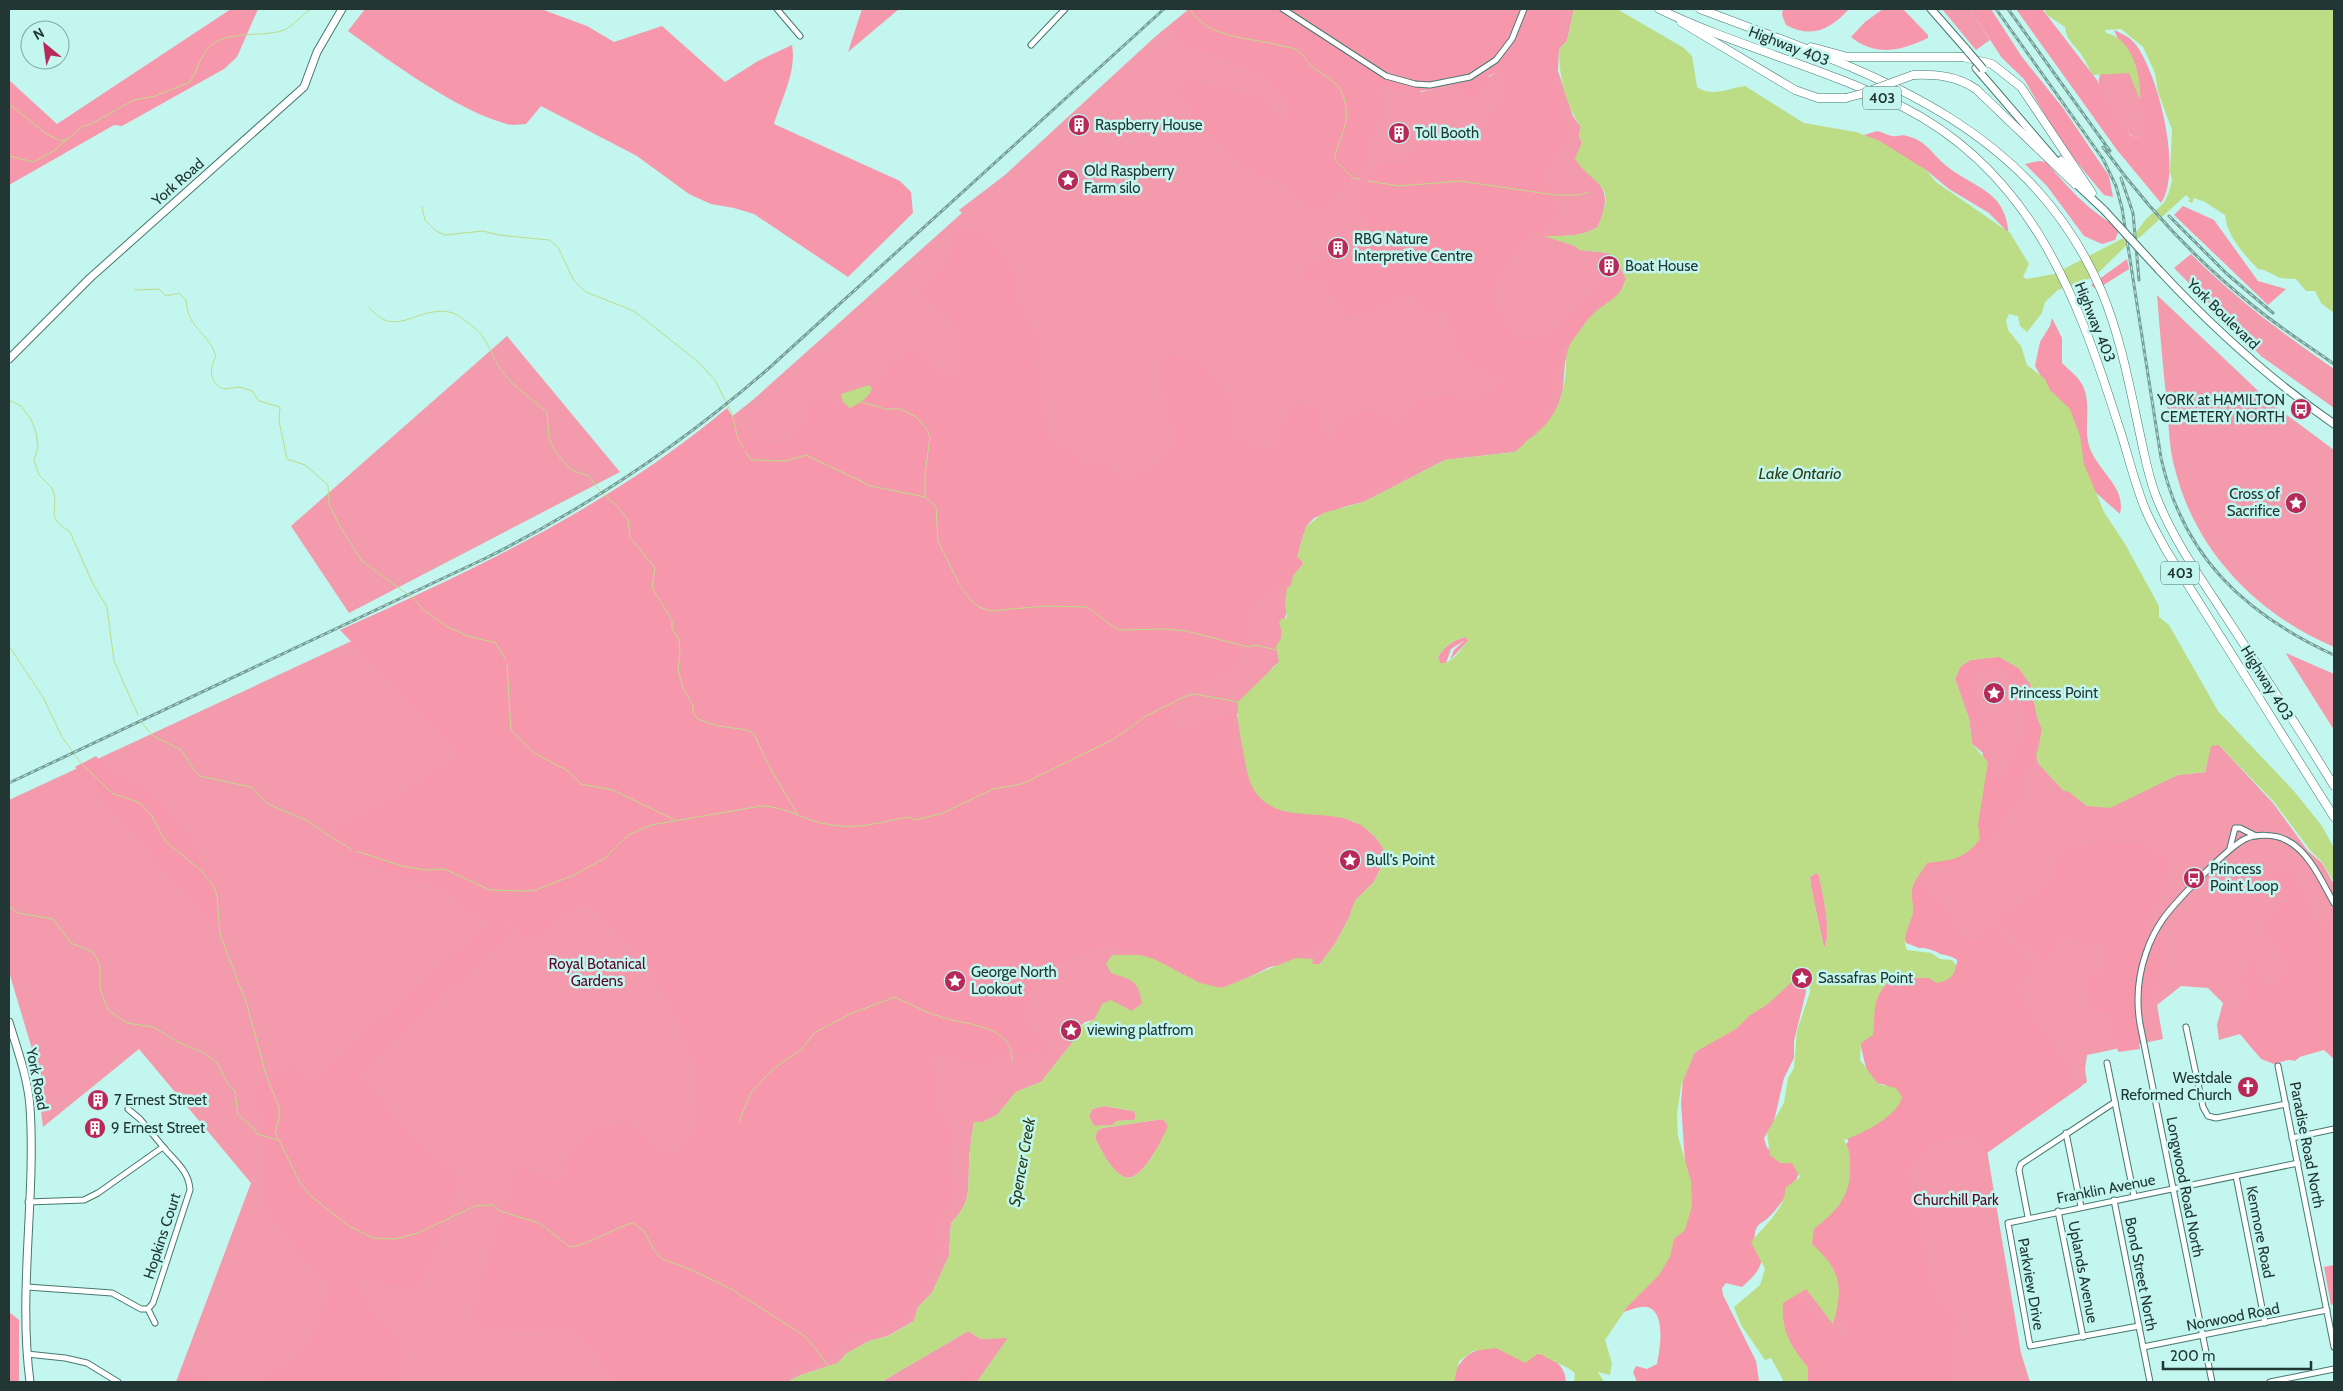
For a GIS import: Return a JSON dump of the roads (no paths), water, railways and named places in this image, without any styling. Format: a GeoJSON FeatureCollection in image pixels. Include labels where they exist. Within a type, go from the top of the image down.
{"type":"FeatureCollection","features":[{"type":"Feature","properties":{"kind":"highway","name":"Highway 403"},"geometry":{"type":"LineString","coordinates":[[1700,9],[1869,75],[1944,113],[1992,147],[2050,205],[2075,242],[2102,291],[2118,340],[2156,496],[2179,544],[2334,786]]}},
{"type":"Feature","properties":{"kind":"highway","name":"Highway 403"},"geometry":{"type":"LineString","coordinates":[[1661,10],[1902,107],[1959,141],[2000,180],[2020,204],[2051,256],[2074,305],[2119,425],[2146,511],[2158,535],[2334,818]]}},
{"type":"Feature","properties":{"kind":"highway"},"geometry":{"type":"LineString","coordinates":[[1661,10],[1794,90],[1818,98],[1846,98],[1913,75],[1952,77],[1964,81],[1976,89],[2075,184]]}},
{"type":"Feature","properties":{"kind":"highway"},"geometry":{"type":"LineString","coordinates":[[1730,20],[1848,57],[1963,57],[1992,64],[2021,87],[2092,193]]}},
{"type":"Feature","properties":{"kind":"main road","name":"York Road"},"geometry":{"type":"LineString","coordinates":[[9,359],[90,278],[304,87],[317,52],[342,9]]}},
{"type":"Feature","properties":{"kind":"main road","name":"York Boulevard"},"geometry":{"type":"LineString","coordinates":[[1926,9],[1963,49]]}},
{"type":"Feature","properties":{"kind":"main road","name":"York Boulevard"},"geometry":{"type":"LineString","coordinates":[[1931,9],[2075,184],[2104,210],[2193,306],[2257,367],[2334,424]]}},
{"type":"Feature","properties":{"kind":"main road","name":"York Boulevard"},"geometry":{"type":"LineString","coordinates":[[1979,68],[2092,193],[2104,210]]}},
{"type":"Feature","properties":{"kind":"main road","name":"York Road"},"geometry":{"type":"LineString","coordinates":[[9,1022],[19,1055],[30,1105],[27,1287],[27,1354],[30,1382]]}},
{"type":"Feature","properties":{"kind":"street"},"geometry":{"type":"LineString","coordinates":[[777,9],[800,36]]}},
{"type":"Feature","properties":{"kind":"street"},"geometry":{"type":"LineString","coordinates":[[1031,44],[1065,9]]}},
{"type":"Feature","properties":{"kind":"street"},"geometry":{"type":"LineString","coordinates":[[1283,9],[1386,76],[1415,84],[1430,85],[1470,77],[1496,60],[1512,39],[1524,9]]}},
{"type":"Feature","properties":{"kind":"street"},"geometry":{"type":"LineString","coordinates":[[2228,851],[2234,839],[2236,828],[2257,836],[2285,839],[2296,846],[2311,863],[2334,902]]}},
{"type":"Feature","properties":{"kind":"street","name":"Longwood Road North"},"geometry":{"type":"LineString","coordinates":[[2212,1382],[2139,1017],[2140,977],[2146,952],[2162,921],[2228,851],[2245,840],[2257,836]]}},
{"type":"Feature","properties":{"kind":"street"},"geometry":{"type":"LineString","coordinates":[[2186,1026],[2203,1107],[2208,1116],[2216,1118],[2286,1104]]}},
{"type":"Feature","properties":{"kind":"street","name":"Bond Street North"},"geometry":{"type":"LineString","coordinates":[[2107,1064],[2134,1196]]}},
{"type":"Feature","properties":{"kind":"street","name":"Paradise Road North"},"geometry":{"type":"LineString","coordinates":[[2278,1066],[2334,1347]]}},
{"type":"Feature","properties":{"kind":"street","name":"Parkview Drive"},"geometry":{"type":"LineString","coordinates":[[2028,1218],[2020,1166],[2115,1102]]}},
{"type":"Feature","properties":{"kind":"street","name":"Hopkins Court"},"geometry":{"type":"LineString","coordinates":[[128,1109],[140,1119],[190,1181],[190,1190],[153,1303],[148,1309]]}},
{"type":"Feature","properties":{"kind":"street"},"geometry":{"type":"LineString","coordinates":[[2292,1138],[2334,1129]]}},
{"type":"Feature","properties":{"kind":"street","name":"Uplands Avenue"},"geometry":{"type":"LineString","coordinates":[[2066,1134],[2081,1207]]}},
{"type":"Feature","properties":{"kind":"street"},"geometry":{"type":"LineString","coordinates":[[28,1202],[84,1200],[98,1193],[163,1148],[172,1158]]}},
{"type":"Feature","properties":{"kind":"street","name":"Franklin Avenue"},"geometry":{"type":"LineString","coordinates":[[2008,1223],[2058,1211],[2298,1163]]}},
{"type":"Feature","properties":{"kind":"street","name":"Kenmore Road"},"geometry":{"type":"LineString","coordinates":[[2236,1176],[2265,1323]]}},
{"type":"Feature","properties":{"kind":"street","name":"Bond Street North"},"geometry":{"type":"LineString","coordinates":[[2114,1200],[2150,1382]]}},
{"type":"Feature","properties":{"kind":"street","name":"Uplands Avenue"},"geometry":{"type":"LineString","coordinates":[[2058,1211],[2083,1338]]}},
{"type":"Feature","properties":{"kind":"street","name":"Parkview Drive"},"geometry":{"type":"LineString","coordinates":[[2008,1223],[2030,1346],[2083,1338]]}},
{"type":"Feature","properties":{"kind":"street"},"geometry":{"type":"LineString","coordinates":[[27,1287],[112,1293],[140,1309],[148,1309],[155,1323]]}},
{"type":"Feature","properties":{"kind":"street","name":"Norwood Road"},"geometry":{"type":"LineString","coordinates":[[2143,1348],[2327,1310]]}},
{"type":"Feature","properties":{"kind":"street"},"geometry":{"type":"LineString","coordinates":[[2083,1338],[2139,1326]]}},
{"type":"Feature","properties":{"kind":"street"},"geometry":{"type":"LineString","coordinates":[[27,1354],[65,1358],[86,1363],[118,1382]]}},
{"type":"Feature","properties":{"kind":"street"},"geometry":{"type":"LineString","coordinates":[[2270,1382],[2334,1369]]}},
{"type":"Feature","properties":{"kind":"water","name":"Lake Ontario"},"geometry":{"type":"Polygon","coordinates":[[[1574,9],[1617,9],[1684,48],[1692,56],[1697,87],[1709,92],[1715,92],[1745,86],[1804,123],[1856,132],[1880,141],[1926,170],[1936,182],[2010,233],[2029,264],[2023,277],[2027,279],[2054,274],[2137,231],[2146,219],[2164,203],[2172,180],[2170,172],[2172,130],[2158,92],[2155,73],[2143,47],[2121,29],[2105,30],[2106,33],[2115,36],[2123,42],[2129,50],[2137,70],[2140,100],[2129,73],[2093,75],[2083,57],[2070,40],[2065,27],[2047,15],[2044,9],[2334,9],[2334,313],[2321,303],[2315,291],[2306,291],[2296,279],[2280,278],[2258,269],[2233,238],[2226,223],[2225,215],[2205,202],[2194,198],[2192,203],[2188,201],[2190,199],[2186,195],[2139,238],[2129,243],[2094,277],[2058,290],[2045,302],[2042,313],[2027,332],[2020,326],[2018,316],[2009,314],[2006,321],[2008,330],[2021,346],[2027,365],[2045,379],[2050,390],[2070,409],[2080,436],[2084,464],[2104,512],[2125,544],[2159,606],[2159,617],[2169,625],[2218,711],[2293,790],[2322,826],[2334,848],[2334,882],[2322,862],[2310,850],[2274,802],[2219,745],[2211,746],[2205,772],[2178,775],[2110,808],[2087,806],[2069,792],[2064,791],[2039,764],[2036,753],[2042,729],[2037,716],[2031,685],[2019,668],[1999,657],[1970,660],[1960,667],[1955,679],[1969,719],[1972,744],[1988,762],[1978,825],[1980,839],[1968,851],[1957,858],[1927,863],[1913,886],[1913,913],[1905,941],[1907,950],[1931,953],[1940,959],[1952,960],[1956,965],[1954,973],[1950,978],[1936,983],[1929,978],[1892,978],[1885,985],[1876,1004],[1873,1035],[1861,1043],[1860,1060],[1878,1084],[1896,1088],[1902,1097],[1894,1111],[1887,1117],[1869,1129],[1844,1140],[1850,1159],[1847,1189],[1840,1204],[1814,1229],[1812,1244],[1829,1262],[1838,1280],[1838,1300],[1833,1324],[1806,1289],[1783,1303],[1784,1322],[1788,1338],[1808,1367],[1808,1382],[1782,1382],[1783,1380],[1771,1358],[1765,1360],[1741,1325],[1734,1307],[1760,1285],[1765,1269],[1751,1242],[1778,1209],[1785,1195],[1785,1188],[1800,1177],[1792,1163],[1780,1163],[1770,1155],[1767,1133],[1784,1103],[1788,1078],[1794,1068],[1797,1031],[1810,992],[1808,967],[1768,1004],[1749,1016],[1736,1029],[1695,1052],[1681,1086],[1677,1114],[1678,1136],[1691,1181],[1692,1206],[1685,1230],[1674,1239],[1670,1257],[1659,1275],[1628,1306],[1605,1340],[1612,1363],[1610,1375],[1598,1372],[1604,1382],[1574,1382],[1575,1373],[1539,1353],[1525,1363],[1496,1348],[1473,1351],[1459,1361],[1454,1382],[977,1382],[1008,1338],[981,1339],[968,1331],[881,1382],[787,1382],[801,1375],[838,1363],[846,1354],[869,1341],[889,1336],[914,1321],[918,1307],[932,1293],[949,1256],[951,1223],[962,1209],[967,1197],[974,1122],[983,1122],[997,1115],[1016,1092],[1041,1082],[1080,1033],[1080,1027],[1094,1020],[1102,1004],[1111,1000],[1132,1011],[1142,1004],[1139,990],[1133,982],[1111,973],[1106,964],[1112,955],[1140,955],[1154,959],[1200,983],[1222,988],[1296,958],[1313,959],[1312,964],[1320,964],[1335,944],[1349,918],[1355,901],[1374,882],[1387,856],[1374,836],[1358,824],[1341,818],[1286,812],[1270,806],[1257,794],[1250,781],[1246,765],[1239,729],[1238,702],[1279,662],[1276,646],[1282,635],[1279,623],[1281,619],[1287,618],[1285,602],[1287,588],[1291,585],[1293,576],[1304,563],[1297,557],[1306,527],[1323,513],[1364,502],[1445,460],[1515,452],[1543,427],[1554,413],[1561,397],[1565,379],[1566,359],[1572,341],[1590,317],[1613,299],[1624,285],[1626,279],[1619,264],[1609,253],[1580,250],[1575,246],[1544,236],[1578,234],[1598,227],[1606,201],[1602,187],[1575,159],[1582,142],[1579,136],[1581,127],[1575,118],[1564,90],[1559,60],[1559,49],[1567,41],[1574,9]],[[1467,637],[1454,641],[1443,650],[1438,657],[1440,663],[1445,663],[1456,656],[1468,641],[1467,637]],[[1816,873],[1810,877],[1824,948],[1827,924],[1819,875],[1816,873]],[[1104,1106],[1092,1109],[1089,1117],[1094,1126],[1113,1125],[1117,1121],[1134,1120],[1136,1116],[1134,1111],[1104,1106]],[[1163,1119],[1102,1128],[1097,1131],[1095,1138],[1100,1148],[1114,1169],[1122,1176],[1129,1178],[1143,1169],[1150,1160],[1168,1126],[1163,1119]]]}},
{"type":"Feature","properties":{"kind":"water"},"geometry":{"type":"Polygon","coordinates":[[[869,385],[872,388],[871,392],[860,402],[850,408],[843,402],[841,394],[869,385]]]}},
{"type":"Feature","properties":{"kind":"waterway"},"geometry":{"type":"LineString","coordinates":[[9,156],[34,162],[55,150],[83,126],[91,124],[134,100],[155,96],[190,82],[204,54],[219,40],[241,35],[274,33],[284,30],[311,9]]}},
{"type":"Feature","properties":{"kind":"waterway"},"geometry":{"type":"LineString","coordinates":[[1190,9],[1208,27],[1219,32],[1297,50],[1313,67],[1339,87],[1344,100],[1346,116],[1335,160],[1353,178],[1359,179]]}},
{"type":"Feature","properties":{"kind":"waterway"},"geometry":{"type":"LineString","coordinates":[[9,104],[48,135],[62,141],[67,139]]}},
{"type":"Feature","properties":{"kind":"waterway"},"geometry":{"type":"LineString","coordinates":[[1368,181],[1399,186],[1460,181],[1555,195],[1579,195],[1589,192]]}},
{"type":"Feature","properties":{"kind":"waterway"},"geometry":{"type":"LineString","coordinates":[[422,207],[425,220],[435,230],[444,235],[483,231],[499,235],[549,240],[558,247],[574,281],[586,292],[634,311],[697,361],[715,380],[732,414],[738,439],[743,447]]}},
{"type":"Feature","properties":{"kind":"waterway"},"geometry":{"type":"LineString","coordinates":[[135,290],[159,289],[166,296],[179,293],[186,300],[188,310],[195,325],[213,348],[216,357],[212,366],[212,375],[215,383],[224,389],[240,387],[252,391],[259,401],[280,407],[279,421],[287,459],[305,465],[328,485],[329,504],[341,528],[362,561],[414,599],[424,610],[446,626],[468,636],[496,643],[505,659]]}},
{"type":"Feature","properties":{"kind":"waterway"},"geometry":{"type":"LineString","coordinates":[[369,307],[379,317],[398,322],[440,311],[453,313],[477,330],[486,341],[498,365],[508,379],[547,412],[549,438],[556,453],[571,470],[589,476],[600,491],[615,504],[628,520],[630,538]]}},
{"type":"Feature","properties":{"kind":"waterway"},"geometry":{"type":"LineString","coordinates":[[9,400],[21,406],[31,419],[36,432],[38,447],[34,460],[39,475],[52,488],[55,496],[54,516],[58,523],[70,532],[93,584],[107,607],[114,661],[138,715]]}},
{"type":"Feature","properties":{"kind":"waterway"},"geometry":{"type":"LineString","coordinates":[[862,402],[885,409],[901,409],[916,417],[927,429],[930,437],[925,474],[925,497]]}},
{"type":"Feature","properties":{"kind":"waterway"},"geometry":{"type":"LineString","coordinates":[[745,451],[751,460],[786,461],[806,455],[871,486],[925,497],[936,507],[938,541],[959,584],[972,602],[979,607],[991,611],[1045,606],[1087,607],[1118,630],[1164,629],[1186,631],[1249,647],[1256,645],[1276,650]]}},
{"type":"Feature","properties":{"kind":"waterway"},"geometry":{"type":"LineString","coordinates":[[632,540],[655,568],[652,588],[672,620],[672,628],[679,640],[678,671],[684,690],[693,705],[693,713],[698,719],[718,726],[748,730],[754,734],[769,766],[797,814]]}},
{"type":"Feature","properties":{"kind":"waterway"},"geometry":{"type":"LineString","coordinates":[[9,646],[43,697],[62,737],[80,762],[112,793],[140,803],[152,816],[165,841],[202,871],[214,887],[217,896],[220,934],[247,1005],[266,1075],[279,1107],[279,1119],[275,1132],[300,1183],[311,1196],[349,1226],[373,1238],[395,1239],[418,1233],[475,1206],[493,1205],[500,1211],[539,1223],[570,1247],[633,1223],[644,1231],[654,1250],[662,1259],[694,1271],[733,1290],[806,1337],[828,1365]]}},
{"type":"Feature","properties":{"kind":"waterway"},"geometry":{"type":"LineString","coordinates":[[507,664],[511,730],[534,753],[568,771],[581,784],[613,790],[675,820]]}},
{"type":"Feature","properties":{"kind":"waterway"},"geometry":{"type":"LineString","coordinates":[[356,851],[402,866],[425,870],[444,869],[490,890],[536,890],[574,875],[605,858],[628,835],[651,825],[761,806],[777,808],[813,821],[834,825],[856,826],[909,817],[915,820],[943,813],[993,789],[1022,784],[1114,739],[1146,716],[1186,696],[1195,694],[1238,702]]}},
{"type":"Feature","properties":{"kind":"waterway"},"geometry":{"type":"LineString","coordinates":[[142,723],[152,735],[181,750],[200,776],[251,787],[268,804],[308,821],[351,849]]}},
{"type":"Feature","properties":{"kind":"waterway"},"geometry":{"type":"LineString","coordinates":[[9,906],[18,913],[53,919],[71,943],[93,952],[100,965],[100,988],[108,1010],[127,1023],[153,1027],[180,1043],[204,1053],[217,1063],[228,1084],[235,1091],[238,1115],[254,1128],[257,1134],[278,1140]]}},
{"type":"Feature","properties":{"kind":"waterway"},"geometry":{"type":"LineString","coordinates":[[739,1122],[751,1092],[773,1069],[803,1048],[814,1033],[850,1014],[895,997],[935,1015],[987,1028],[997,1033],[1006,1040],[1011,1049],[1012,1061]]}},
{"type":"Feature","properties":{"kind":"railway"},"geometry":{"type":"LineString","coordinates":[[9,783],[486,558],[561,518],[633,472],[702,423],[768,369],[1164,9]]}},
{"type":"Feature","properties":{"kind":"railway"},"geometry":{"type":"LineString","coordinates":[[1996,9],[2103,159],[2116,186],[2122,208],[2161,458],[2171,493],[2185,525],[2202,553],[2222,578],[2246,601],[2302,639],[2334,655]]}},
{"type":"Feature","properties":{"kind":"railway"},"geometry":{"type":"LineString","coordinates":[[2008,9],[2110,151]]}},
{"type":"Feature","properties":{"kind":"railway"},"geometry":{"type":"LineString","coordinates":[[2103,147],[2136,190],[2210,269],[2261,312],[2334,364]]}},
{"type":"Feature","properties":{"kind":"railway"},"geometry":{"type":"LineString","coordinates":[[2121,178],[2133,213],[2139,280]]}},
{"type":"Feature","properties":{"kind":"railway"},"geometry":{"type":"LineString","coordinates":[[2169,216],[2227,274],[2273,313]]}},
{"type":"Feature","properties":{"kind":"place","name":"Raspberry House"},"geometry":{"type":"Point","coordinates":[1079,125]}},
{"type":"Feature","properties":{"kind":"place","name":"Toll Booth"},"geometry":{"type":"Point","coordinates":[1399,133]}},
{"type":"Feature","properties":{"kind":"place","name":"Old Raspberry Farm silo"},"geometry":{"type":"Point","coordinates":[1068,180]}},
{"type":"Feature","properties":{"kind":"place","name":"RBG Nature Interpretive Centre"},"geometry":{"type":"Point","coordinates":[1338,248]}},
{"type":"Feature","properties":{"kind":"place","name":"Boat House"},"geometry":{"type":"Point","coordinates":[1609,266]}},
{"type":"Feature","properties":{"kind":"place","name":"YORK at HAMILTON CEMETERY NORTH"},"geometry":{"type":"Point","coordinates":[2301,409]}},
{"type":"Feature","properties":{"kind":"place","name":"Cross of Sacrifice"},"geometry":{"type":"Point","coordinates":[2296,503]}},
{"type":"Feature","properties":{"kind":"place","name":"Princess Point"},"geometry":{"type":"Point","coordinates":[1994,693]}},
{"type":"Feature","properties":{"kind":"place","name":"Bull's Point"},"geometry":{"type":"Point","coordinates":[1350,860]}},
{"type":"Feature","properties":{"kind":"place","name":"Princess Point Loop"},"geometry":{"type":"Point","coordinates":[2194,878]}},
{"type":"Feature","properties":{"kind":"place","name":"Sassafras Point"},"geometry":{"type":"Point","coordinates":[1802,978]}},
{"type":"Feature","properties":{"kind":"place","name":"George North Lookout"},"geometry":{"type":"Point","coordinates":[955,981]}},
{"type":"Feature","properties":{"kind":"place","name":"viewing platfrom"},"geometry":{"type":"Point","coordinates":[1071,1030]}},
{"type":"Feature","properties":{"kind":"place","name":"Westdale Reformed Church"},"geometry":{"type":"Point","coordinates":[2248,1087]}},
{"type":"Feature","properties":{"kind":"place","name":"7 Ernest Street"},"geometry":{"type":"Point","coordinates":[98,1100]}},
{"type":"Feature","properties":{"kind":"place","name":"9 Ernest Street"},"geometry":{"type":"Point","coordinates":[95,1128]}},
{"type":"Feature","properties":{"kind":"park label","name":"Royal Botanical Gardens"},"geometry":{"type":"Point","coordinates":[597,972]}},
{"type":"Feature","properties":{"kind":"park label","name":"Churchill Park"},"geometry":{"type":"Point","coordinates":[1956,1200]}},
{"type":"Feature","properties":{"kind":"water label","name":"Spencer Creek"},"geometry":{"type":"Point","coordinates":[1022,1162]}}]}
